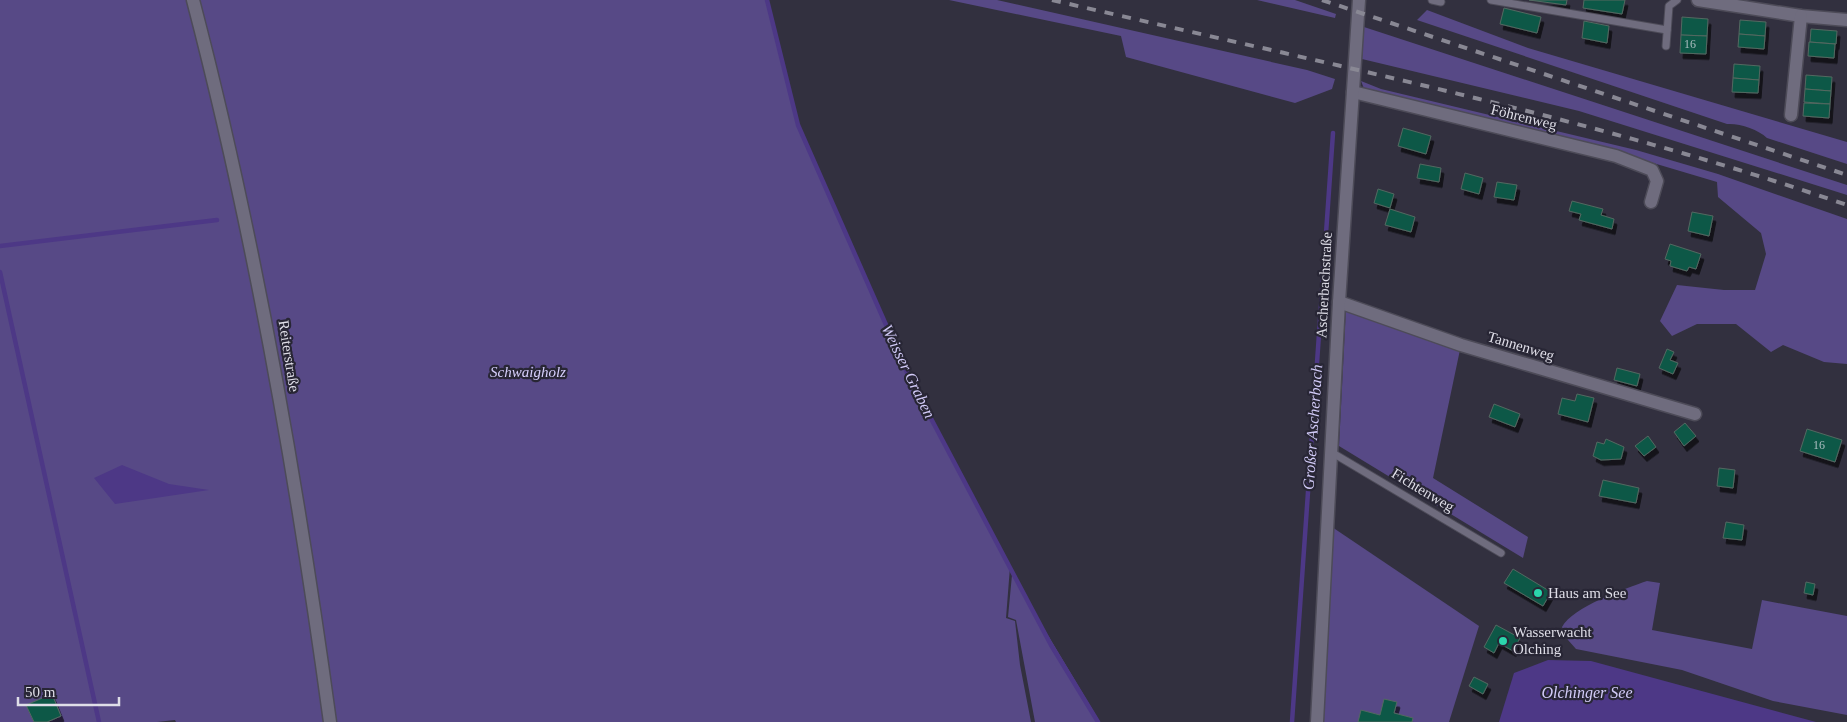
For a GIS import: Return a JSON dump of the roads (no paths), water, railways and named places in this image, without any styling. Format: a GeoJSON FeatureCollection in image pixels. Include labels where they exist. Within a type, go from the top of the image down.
{"type":"FeatureCollection","features":[{"type":"Feature","properties":{"kind":"street","name":"Reiterstraße"},"geometry":{"type":"LineString","coordinates":[[193,0],[222,111],[266,320],[330,722]]}},
{"type":"Feature","properties":{"kind":"street","name":"Ascherbachstraße"},"geometry":{"type":"LineString","coordinates":[[1317,722],[1339,302],[1359,0]]}},
{"type":"Feature","properties":{"kind":"street"},"geometry":{"type":"LineString","coordinates":[[1698,0],[1801,16],[1847,20]]}},
{"type":"Feature","properties":{"kind":"street"},"geometry":{"type":"LineString","coordinates":[[1791,115],[1801,16]]}},
{"type":"Feature","properties":{"kind":"street","name":"Föhrenweg"},"geometry":{"type":"LineString","coordinates":[[1353,92],[1616,156],[1652,170],[1657,181],[1651,202]]}},
{"type":"Feature","properties":{"kind":"street","name":"Tannenweg"},"geometry":{"type":"LineString","coordinates":[[1339,302],[1461,345],[1695,414]]}},
{"type":"Feature","properties":{"kind":"lane"},"geometry":{"type":"LineString","coordinates":[[1432,0],[1440,2]]}},
{"type":"Feature","properties":{"kind":"lane"},"geometry":{"type":"LineString","coordinates":[[1491,0],[1667,30]]}},
{"type":"Feature","properties":{"kind":"lane"},"geometry":{"type":"LineString","coordinates":[[1666,46],[1669,6],[1677,0]]}},
{"type":"Feature","properties":{"kind":"lane","name":"Fichtenweg"},"geometry":{"type":"LineString","coordinates":[[1331,451],[1502,553]]}},
{"type":"Feature","properties":{"kind":"water"},"geometry":{"type":"Polygon","coordinates":[[[122,465],[169,484],[209,490],[115,504],[94,478],[122,465]]]}},
{"type":"Feature","properties":{"kind":"water","name":"Olchinger See"},"geometry":{"type":"Polygon","coordinates":[[[1548,660],[1591,661],[1816,722],[1499,722],[1514,673],[1548,660]]]}},
{"type":"Feature","properties":{"kind":"waterway","name":"Weisser Graben"},"geometry":{"type":"LineString","coordinates":[[767,0],[798,125],[909,377],[1051,645],[1098,722]]}},
{"type":"Feature","properties":{"kind":"waterway","name":"Großer Ascherbach"},"geometry":{"type":"LineString","coordinates":[[1292,722],[1333,133]]}},
{"type":"Feature","properties":{"kind":"waterway"},"geometry":{"type":"LineString","coordinates":[[0,246],[217,220]]}},
{"type":"Feature","properties":{"kind":"waterway"},"geometry":{"type":"LineString","coordinates":[[0,272],[99,722]]}},
{"type":"Feature","properties":{"kind":"railway"},"geometry":{"type":"LineString","coordinates":[[1052,0],[1452,92],[1552,117],[1749,173],[1847,205]]}},
{"type":"Feature","properties":{"kind":"railway"},"geometry":{"type":"LineString","coordinates":[[1322,0],[1847,175]]}},
{"type":"Feature","properties":{"kind":"place","name":"Haus am See"},"geometry":{"type":"Point","coordinates":[1538,593]}},
{"type":"Feature","properties":{"kind":"place","name":"Wasserwacht Olching"},"geometry":{"type":"Point","coordinates":[1503,641]}},
{"type":"Feature","properties":{"kind":"park label","name":"Schwaigholz"},"geometry":{"type":"Point","coordinates":[528,372]}}]}
